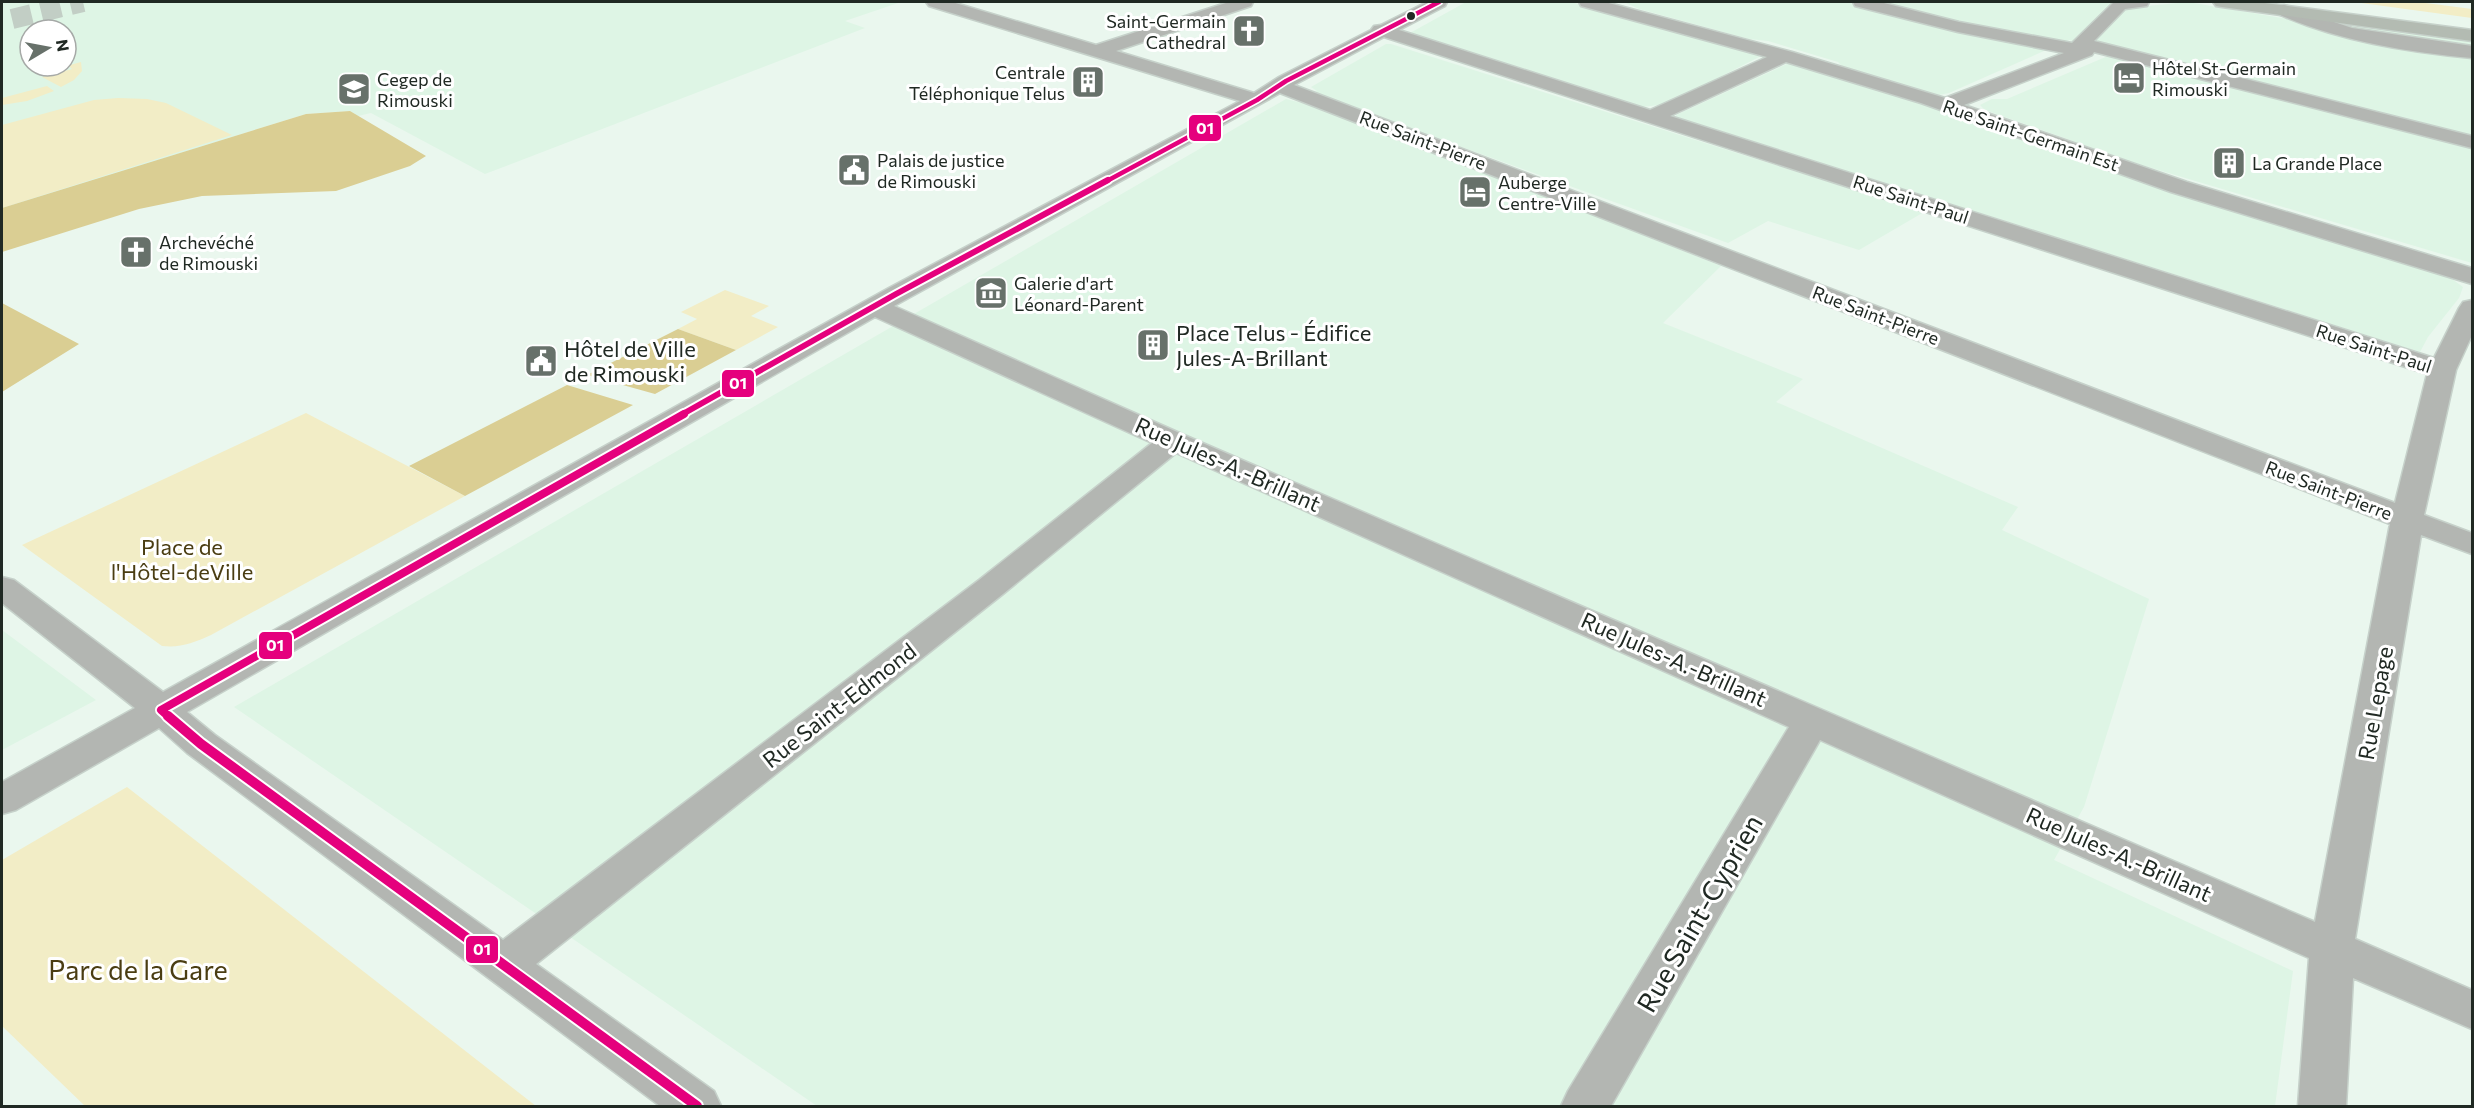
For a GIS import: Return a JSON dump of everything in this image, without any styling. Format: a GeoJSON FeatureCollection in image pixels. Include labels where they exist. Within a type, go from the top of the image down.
{"type":"FeatureCollection","features":[{"type":"Feature","properties":{"kind":"main road"},"geometry":{"type":"LineString","coordinates":[[2222,2],[2472,36]]}},
{"type":"Feature","properties":{"kind":"main road"},"geometry":{"type":"LineString","coordinates":[[2326,2],[2472,22]]}},
{"type":"Feature","properties":{"kind":"street","name":"Rue Saint-Pierre"},"geometry":{"type":"LineString","coordinates":[[935,2],[1097,51],[1268,93],[2472,544]]}},
{"type":"Feature","properties":{"kind":"street"},"geometry":{"type":"LineString","coordinates":[[1097,51],[1245,2]]}},
{"type":"Feature","properties":{"kind":"street"},"geometry":{"type":"LineString","coordinates":[[2,800],[875,307],[1380,30],[1439,2]]}},
{"type":"Feature","properties":{"kind":"street","name":"Rue Saint-Germain Est"},"geometry":{"type":"LineString","coordinates":[[1587,2],[1785,56],[1946,105],[2178,187],[2472,276]]}},
{"type":"Feature","properties":{"kind":"street"},"geometry":{"type":"LineString","coordinates":[[1861,2],[1958,27],[2083,47],[2472,142]]}},
{"type":"Feature","properties":{"kind":"street"},"geometry":{"type":"LineString","coordinates":[[1946,105],[2083,47],[2119,3],[2141,2]]}},
{"type":"Feature","properties":{"kind":"street"},"geometry":{"type":"LineString","coordinates":[[2284,10],[2320,23],[2387,40],[2472,52]]}},
{"type":"Feature","properties":{"kind":"street","name":"Rue Saint-Paul"},"geometry":{"type":"LineString","coordinates":[[1380,30],[2442,370]]}},
{"type":"Feature","properties":{"kind":"street"},"geometry":{"type":"LineString","coordinates":[[1654,116],[1785,56]]}},
{"type":"Feature","properties":{"kind":"street","name":"Rue Jules-A.-Brillant"},"geometry":{"type":"LineString","coordinates":[[875,307],[1173,441],[1813,719],[2472,1010]]}},
{"type":"Feature","properties":{"kind":"street","name":"Rue Lepage"},"geometry":{"type":"LineString","coordinates":[[2322,1107],[2332,948],[2408,520],[2442,370],[2472,308]]}},
{"type":"Feature","properties":{"kind":"street","name":"Rue Saint-Edmond"},"geometry":{"type":"LineString","coordinates":[[502,966],[991,587],[1173,441]]}},
{"type":"Feature","properties":{"kind":"street"},"geometry":{"type":"LineString","coordinates":[[2,587],[122,677],[201,744],[697,1107]]}},
{"type":"Feature","properties":{"kind":"street","name":"Rue Saint-Cyprien"},"geometry":{"type":"LineString","coordinates":[[1585,1107],[1813,719]]}},
{"type":"Feature","properties":{"kind":"shaded area","name":"Cegep de Rimouski"},"geometry":{"type":"Polygon","coordinates":[[[2,2],[901,2],[845,21],[865,28],[485,174],[371,113],[358,116],[350,111],[306,114],[2,208],[2,2]]]}},
{"type":"Feature","properties":{"kind":"shaded area"},"geometry":{"type":"Polygon","coordinates":[[[1466,2],[1571,2],[1763,55],[1667,104],[1642,107],[1410,33],[1466,2]]]}},
{"type":"Feature","properties":{"kind":"shaded area"},"geometry":{"type":"Polygon","coordinates":[[[1624,2],[2121,2],[2147,6],[2188,2],[2294,20],[2387,28],[2472,40],[2472,263],[2138,164],[1985,110],[1980,105],[1992,99],[2007,99],[2115,53],[2069,40],[1949,93],[1939,95],[1843,67],[1838,62],[1768,41],[1749,39],[1639,9],[1624,2]]]}},
{"type":"Feature","properties":{"kind":"shaded area"},"geometry":{"type":"Polygon","coordinates":[[[1386,44],[1924,212],[1859,250],[1768,221],[1728,243],[1312,93],[1317,91],[1311,87],[1386,44]]]}},
{"type":"Feature","properties":{"kind":"shaded area"},"geometry":{"type":"Polygon","coordinates":[[[1789,63],[1896,94],[2445,274],[2463,287],[2459,298],[2428,337],[2420,352],[1676,117],[1676,115],[1789,63]]]}},
{"type":"Feature","properties":{"kind":"shaded area"},"geometry":{"type":"Polygon","coordinates":[[[1286,99],[1326,109],[1721,266],[1663,323],[1803,379],[1776,402],[2018,507],[2002,530],[2149,599],[2084,807],[2054,860],[2293,971],[2275,1106],[817,1106],[234,707],[1286,99]]]}},
{"type":"Feature","properties":{"kind":"shaded area"},"geometry":{"type":"Polygon","coordinates":[[[350,111],[426,156],[410,166],[336,191],[202,196],[139,209],[2,252],[2,208],[306,114],[350,111]]]}},
{"type":"Feature","properties":{"kind":"shaded area"},"geometry":{"type":"Polygon","coordinates":[[[2,303],[79,344],[2,392],[2,303]]]}},
{"type":"Feature","properties":{"kind":"shaded area"},"geometry":{"type":"Polygon","coordinates":[[[678,329],[736,350],[655,394],[587,375],[678,329]]]}},
{"type":"Feature","properties":{"kind":"shaded area"},"geometry":{"type":"Polygon","coordinates":[[[567,385],[633,405],[465,496],[409,466],[567,385]]]}},
{"type":"Feature","properties":{"kind":"shaded area"},"geometry":{"type":"Polygon","coordinates":[[[2,630],[96,700],[2,750],[2,630]]]}},
{"type":"Feature","properties":{"kind":"green space"},"geometry":{"type":"Polygon","coordinates":[[[2354,2],[2418,2],[2472,9],[2472,18],[2354,2]]]}},
{"type":"Feature","properties":{"kind":"green space"},"geometry":{"type":"Polygon","coordinates":[[[81,62],[82,71],[78,76],[78,63],[81,62]]]}},
{"type":"Feature","properties":{"kind":"green space"},"geometry":{"type":"Polygon","coordinates":[[[44,78],[76,78],[61,87],[44,78]]]}},
{"type":"Feature","properties":{"kind":"green space"},"geometry":{"type":"Polygon","coordinates":[[[47,86],[54,91],[27,101],[2,105],[2,98],[47,86]]]}},
{"type":"Feature","properties":{"kind":"green space"},"geometry":{"type":"Polygon","coordinates":[[[147,99],[166,103],[232,135],[2,208],[2,125],[94,100],[147,99]]]}},
{"type":"Feature","properties":{"kind":"green space"},"geometry":{"type":"Polygon","coordinates":[[[725,290],[769,306],[751,316],[778,327],[736,350],[678,329],[697,319],[681,312],[725,290]]]}},
{"type":"Feature","properties":{"kind":"green space","name":"Place de l'Hôtel-deVille"},"geometry":{"type":"Polygon","coordinates":[[[306,413],[465,496],[211,635],[181,646],[162,646],[22,545],[306,413]]]}},
{"type":"Feature","properties":{"kind":"green space","name":"Parc de la Gare"},"geometry":{"type":"Polygon","coordinates":[[[127,787],[536,1106],[85,1106],[2,1026],[2,860],[127,787]]]}},
{"type":"Feature","properties":{"kind":"tunnel"},"geometry":{"type":"LineString","coordinates":[[12,19],[83,2]]}},
{"type":"Feature","properties":{"kind":"transit line","name":"01"},"geometry":{"type":"LineString","coordinates":[[697,1106],[201,744],[161,710],[896,294],[1257,100],[1286,81],[1439,2]]}},
{"type":"Feature","properties":{"kind":"place","name":"Saint-Germain Cathedral"},"geometry":{"type":"Point","coordinates":[1249,31]}},
{"type":"Feature","properties":{"kind":"place","name":"Hôtel St-Germain Rimouski"},"geometry":{"type":"Point","coordinates":[2129,78]}},
{"type":"Feature","properties":{"kind":"place","name":"Centrale Téléphonique Telus"},"geometry":{"type":"Point","coordinates":[1088,82]}},
{"type":"Feature","properties":{"kind":"place","name":"Cegep de Rimouski"},"geometry":{"type":"Point","coordinates":[354,89]}},
{"type":"Feature","properties":{"kind":"place","name":"La Grande Place"},"geometry":{"type":"Point","coordinates":[2229,163]}},
{"type":"Feature","properties":{"kind":"place","name":"Palais de justice de Rimouski"},"geometry":{"type":"Point","coordinates":[854,170]}},
{"type":"Feature","properties":{"kind":"place","name":"Auberge Centre-Ville"},"geometry":{"type":"Point","coordinates":[1475,192]}},
{"type":"Feature","properties":{"kind":"place","name":"Archevéché de Rimouski"},"geometry":{"type":"Point","coordinates":[136,252]}},
{"type":"Feature","properties":{"kind":"place","name":"Galerie d'art Léonard-Parent"},"geometry":{"type":"Point","coordinates":[991,293]}},
{"type":"Feature","properties":{"kind":"place","name":"Place Telus - Édifice Jules-A-Brillant"},"geometry":{"type":"Point","coordinates":[1153,345]}},
{"type":"Feature","properties":{"kind":"place","name":"Hôtel de Ville de Rimouski"},"geometry":{"type":"Point","coordinates":[541,361]}}]}
